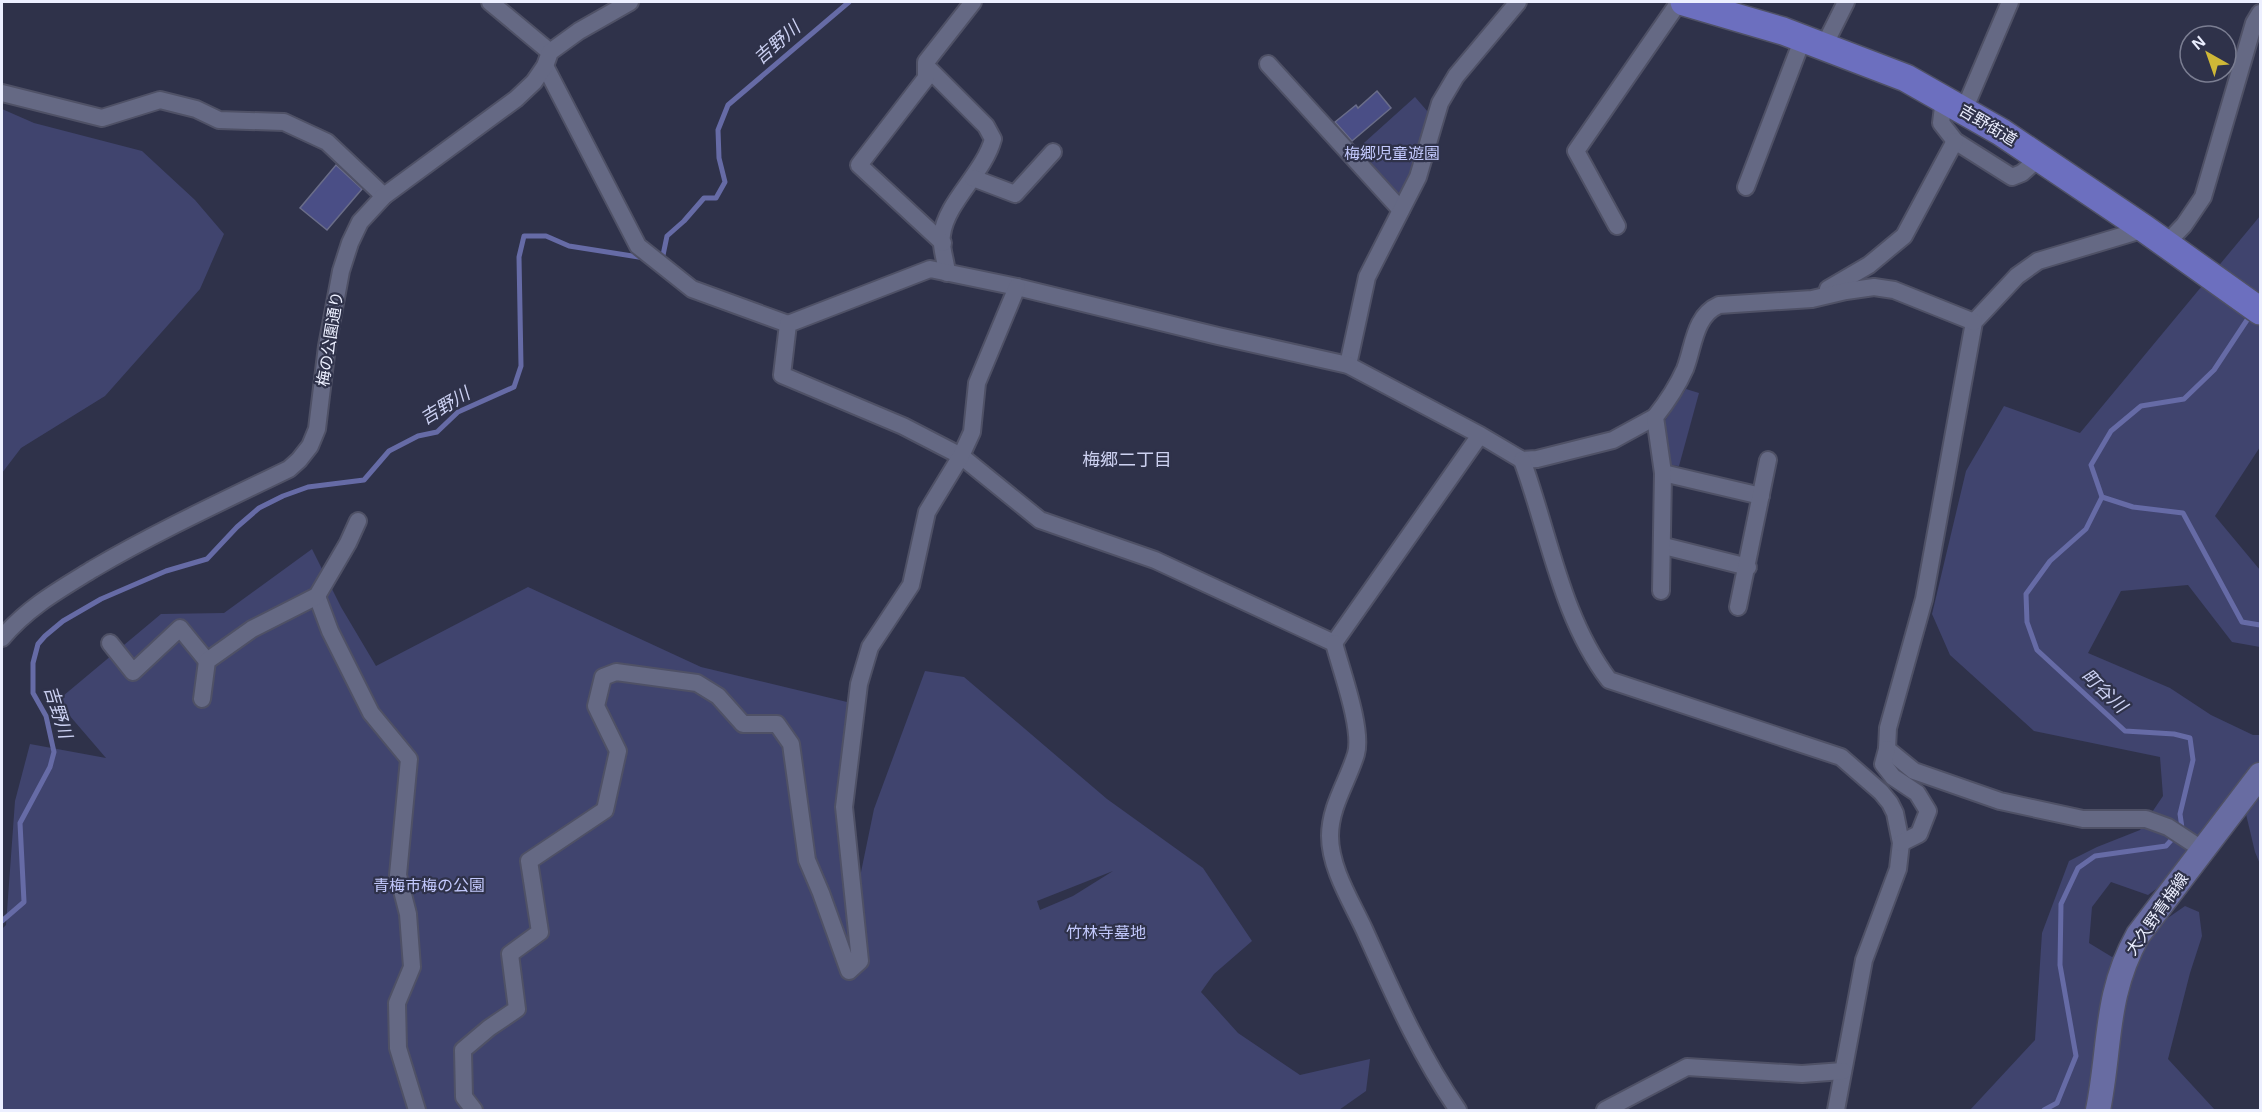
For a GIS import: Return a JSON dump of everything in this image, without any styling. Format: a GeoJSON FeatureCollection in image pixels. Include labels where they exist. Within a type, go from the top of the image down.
{"type":"FeatureCollection","features":[{"type":"Feature","properties":{"kind":"main road","name":"吉野街道"},"geometry":{"type":"LineString","coordinates":[[1684,2],[1814,42],[1906,78],[1954,104],[2040,158],[2260,311]]}},
{"type":"Feature","properties":{"kind":"main road","name":"大久野青梅線"},"geometry":{"type":"LineString","coordinates":[[2098,1110],[2109,1018],[2125,958],[2195,845],[2260,775]]}},
{"type":"Feature","properties":{"kind":"street"},"geometry":{"type":"LineString","coordinates":[[490,2],[547,59],[638,246],[692,289],[788,324],[930,270],[947,273],[1017,287],[1348,365],[1480,435],[1522,460],[1537,459],[1613,440],[1655,417],[1670,398],[1680,378],[1701,319],[1708,310],[1719,305],[1812,299],[1874,287],[1894,290],[1974,322]]}},
{"type":"Feature","properties":{"kind":"street","name":"梅の公園通り"},"geometry":{"type":"LineString","coordinates":[[2,638],[19,618],[46,598],[133,546],[289,469],[299,460],[310,446],[317,429],[331,324],[341,271],[360,222],[384,196],[516,99],[534,82],[547,59],[579,31],[630,2]]}},
{"type":"Feature","properties":{"kind":"street"},"geometry":{"type":"LineString","coordinates":[[947,273],[942,235],[952,208],[990,151],[993,139],[990,132],[928,68],[926,62],[973,2]]}},
{"type":"Feature","properties":{"kind":"street"},"geometry":{"type":"LineString","coordinates":[[1348,365],[1367,277],[1418,177],[1440,103],[1456,75],[1518,2]]}},
{"type":"Feature","properties":{"kind":"street"},"geometry":{"type":"LineString","coordinates":[[1617,226],[1576,151],[1680,2]]}},
{"type":"Feature","properties":{"kind":"street"},"geometry":{"type":"LineString","coordinates":[[1746,187],[1814,42],[1846,2]]}},
{"type":"Feature","properties":{"kind":"street"},"geometry":{"type":"LineString","coordinates":[[2010,2],[1954,104],[1941,123],[1955,141],[2012,177],[2022,173],[2040,158]]}},
{"type":"Feature","properties":{"kind":"street"},"geometry":{"type":"LineString","coordinates":[[1901,843],[1919,834],[1928,811],[1917,793],[1893,777],[1883,764],[1887,749],[1888,728],[1924,599],[1974,322],[2017,276],[2038,261],[2155,237],[2184,225],[2203,197],[2248,42],[2260,13]]}},
{"type":"Feature","properties":{"kind":"street"},"geometry":{"type":"LineString","coordinates":[[1268,64],[1401,210]]}},
{"type":"Feature","properties":{"kind":"street"},"geometry":{"type":"LineString","coordinates":[[928,68],[926,78],[859,165],[943,243]]}},
{"type":"Feature","properties":{"kind":"street"},"geometry":{"type":"LineString","coordinates":[[2,93],[102,118],[160,100],[196,110],[219,120],[284,122],[327,142],[384,196]]}},
{"type":"Feature","properties":{"kind":"street"},"geometry":{"type":"LineString","coordinates":[[1812,299],[1869,265],[1904,236],[1955,141]]}},
{"type":"Feature","properties":{"kind":"street"},"geometry":{"type":"LineString","coordinates":[[973,178],[1015,194],[1053,152]]}},
{"type":"Feature","properties":{"kind":"street"},"geometry":{"type":"LineString","coordinates":[[474,1110],[464,1097],[463,1050],[489,1028],[517,1010],[510,954],[540,932],[529,861],[605,810],[618,751],[596,706],[603,677],[616,672],[697,683],[718,696],[743,724],[777,724],[791,744],[807,860],[849,971],[860,961],[844,807],[859,684],[870,648],[911,585],[927,512],[961,456],[972,432],[977,383],[1017,287]]}},
{"type":"Feature","properties":{"kind":"street"},"geometry":{"type":"LineString","coordinates":[[788,324],[783,375],[903,426],[961,456],[1040,520],[1155,560],[1334,643]]}},
{"type":"Feature","properties":{"kind":"street"},"geometry":{"type":"LineString","coordinates":[[1655,417],[1663,473],[1664,546],[1661,591]]}},
{"type":"Feature","properties":{"kind":"street"},"geometry":{"type":"LineString","coordinates":[[1334,643],[1480,435]]}},
{"type":"Feature","properties":{"kind":"street"},"geometry":{"type":"LineString","coordinates":[[1522,460],[1573,617],[1594,661],[1609,680],[1841,757],[1881,792],[1895,813],[1901,843],[1898,869],[1864,960],[1836,1110]]}},
{"type":"Feature","properties":{"kind":"street"},"geometry":{"type":"LineString","coordinates":[[1738,607],[1768,460]]}},
{"type":"Feature","properties":{"kind":"street"},"geometry":{"type":"LineString","coordinates":[[1663,473],[1761,496]]}},
{"type":"Feature","properties":{"kind":"street"},"geometry":{"type":"LineString","coordinates":[[207,661],[252,629],[317,596],[348,543],[357,521]]}},
{"type":"Feature","properties":{"kind":"street"},"geometry":{"type":"LineString","coordinates":[[1664,546],[1748,567]]}},
{"type":"Feature","properties":{"kind":"street"},"geometry":{"type":"LineString","coordinates":[[317,596],[330,631],[371,713],[409,759],[398,875],[408,914],[412,967],[398,1003],[398,1048],[417,1110]]}},
{"type":"Feature","properties":{"kind":"street"},"geometry":{"type":"LineString","coordinates":[[110,643],[133,672],[180,628],[207,661],[202,699]]}},
{"type":"Feature","properties":{"kind":"street"},"geometry":{"type":"LineString","coordinates":[[1334,643],[1358,732],[1357,752],[1334,810],[1330,836],[1335,867],[1435,1078],[1458,1110]]}},
{"type":"Feature","properties":{"kind":"street"},"geometry":{"type":"LineString","coordinates":[[1887,749],[1914,771],[2000,801],[2083,819],[2146,819],[2168,827],[2195,845]]}},
{"type":"Feature","properties":{"kind":"street"},"geometry":{"type":"LineString","coordinates":[[1605,1110],[1687,1067],[1802,1074],[1843,1071]]}},
{"type":"Feature","properties":{"kind":"green space","name":"梅郷児童遊園"},"geometry":{"type":"Polygon","coordinates":[[[1415,97],[1428,112],[1416,165],[1402,194],[1395,195],[1355,151],[1415,97]]]}},
{"type":"Feature","properties":{"kind":"green space"},"geometry":{"type":"Polygon","coordinates":[[[2,109],[34,123],[142,151],[195,200],[224,234],[200,289],[105,396],[21,448],[2,473],[2,109]]]}},
{"type":"Feature","properties":{"kind":"green space"},"geometry":{"type":"Polygon","coordinates":[[[2260,216],[2260,447],[2215,516],[2260,570],[2260,647],[2232,642],[2188,585],[2121,591],[2088,653],[2170,688],[2211,715],[2253,735],[2260,735],[2260,864],[2240,789],[2174,876],[2148,895],[2111,882],[2092,907],[2089,943],[2112,957],[2185,906],[2199,912],[2202,936],[2168,1059],[2215,1110],[1970,1110],[2035,1040],[2042,933],[2069,861],[2140,830],[2163,796],[2160,757],[2034,731],[1950,655],[1932,614],[1966,471],[2004,406],[2080,433],[2260,216]]]}},
{"type":"Feature","properties":{"kind":"green space"},"geometry":{"type":"Polygon","coordinates":[[[1686,389],[1699,393],[1679,466],[1667,465],[1664,422],[1686,389]]]}},
{"type":"Feature","properties":{"kind":"green space"},"geometry":{"type":"Polygon","coordinates":[[[312,549],[341,607],[376,666],[528,587],[701,667],[847,702],[854,906],[874,809],[925,671],[964,677],[1107,799],[1203,868],[1252,941],[1214,974],[1201,992],[1238,1033],[1300,1075],[1370,1059],[1366,1091],[1339,1110],[2,1110],[2,929],[6,925],[15,801],[30,744],[106,758],[57,701],[161,614],[224,613],[312,549]],[[1113,871],[1037,901],[1040,910],[1073,896],[1113,871]]]}},
{"type":"Feature","properties":{"kind":"building"},"geometry":{"type":"Polygon","coordinates":[[[1377,91],[1391,108],[1352,141],[1335,122],[1356,105],[1358,108],[1377,91]]]}},
{"type":"Feature","properties":{"kind":"building"},"geometry":{"type":"Polygon","coordinates":[[[336,165],[362,189],[327,230],[300,208],[336,165]]]}},
{"type":"Feature","properties":{"kind":"waterway","name":"吉野川"},"geometry":{"type":"LineString","coordinates":[[660,260],[662,260],[667,236],[704,198],[716,198],[725,182],[719,158],[718,130],[728,105],[849,2]]}},
{"type":"Feature","properties":{"kind":"waterway","name":"吉野川"},"geometry":{"type":"LineString","coordinates":[[2,921],[24,902],[20,823],[50,767],[54,752],[46,716],[33,693],[33,663],[38,644],[45,636],[63,621],[101,599],[166,571],[207,559],[237,527],[259,508],[308,487],[364,480],[389,451],[418,436],[437,432],[458,412],[514,387],[521,366],[519,257],[524,236],[546,236],[569,246],[645,258]]}},
{"type":"Feature","properties":{"kind":"waterway","name":"町谷川"},"geometry":{"type":"LineString","coordinates":[[2044,1110],[2057,1103],[2076,1056],[2060,965],[2061,904],[2078,868],[2095,856],[2166,846],[2182,828],[2180,814],[2193,760],[2190,738],[2174,734],[2125,731],[2037,650],[2027,622],[2026,594],[2050,561],[2086,529],[2102,497],[2091,465],[2111,431],[2141,406],[2184,399],[2214,370],[2251,314]]}},
{"type":"Feature","properties":{"kind":"waterway"},"geometry":{"type":"LineString","coordinates":[[2102,497],[2133,507],[2183,513],[2242,622],[2260,625]]}},
{"type":"Feature","properties":{"kind":"district","name":"梅郷二丁目"},"geometry":{"type":"Point","coordinates":[1127,460]}},
{"type":"Feature","properties":{"kind":"park label","name":"青梅市梅の公園"},"geometry":{"type":"Point","coordinates":[429,885]}},
{"type":"Feature","properties":{"kind":"park label","name":"竹林寺墓地"},"geometry":{"type":"Point","coordinates":[1106,932]}}]}
